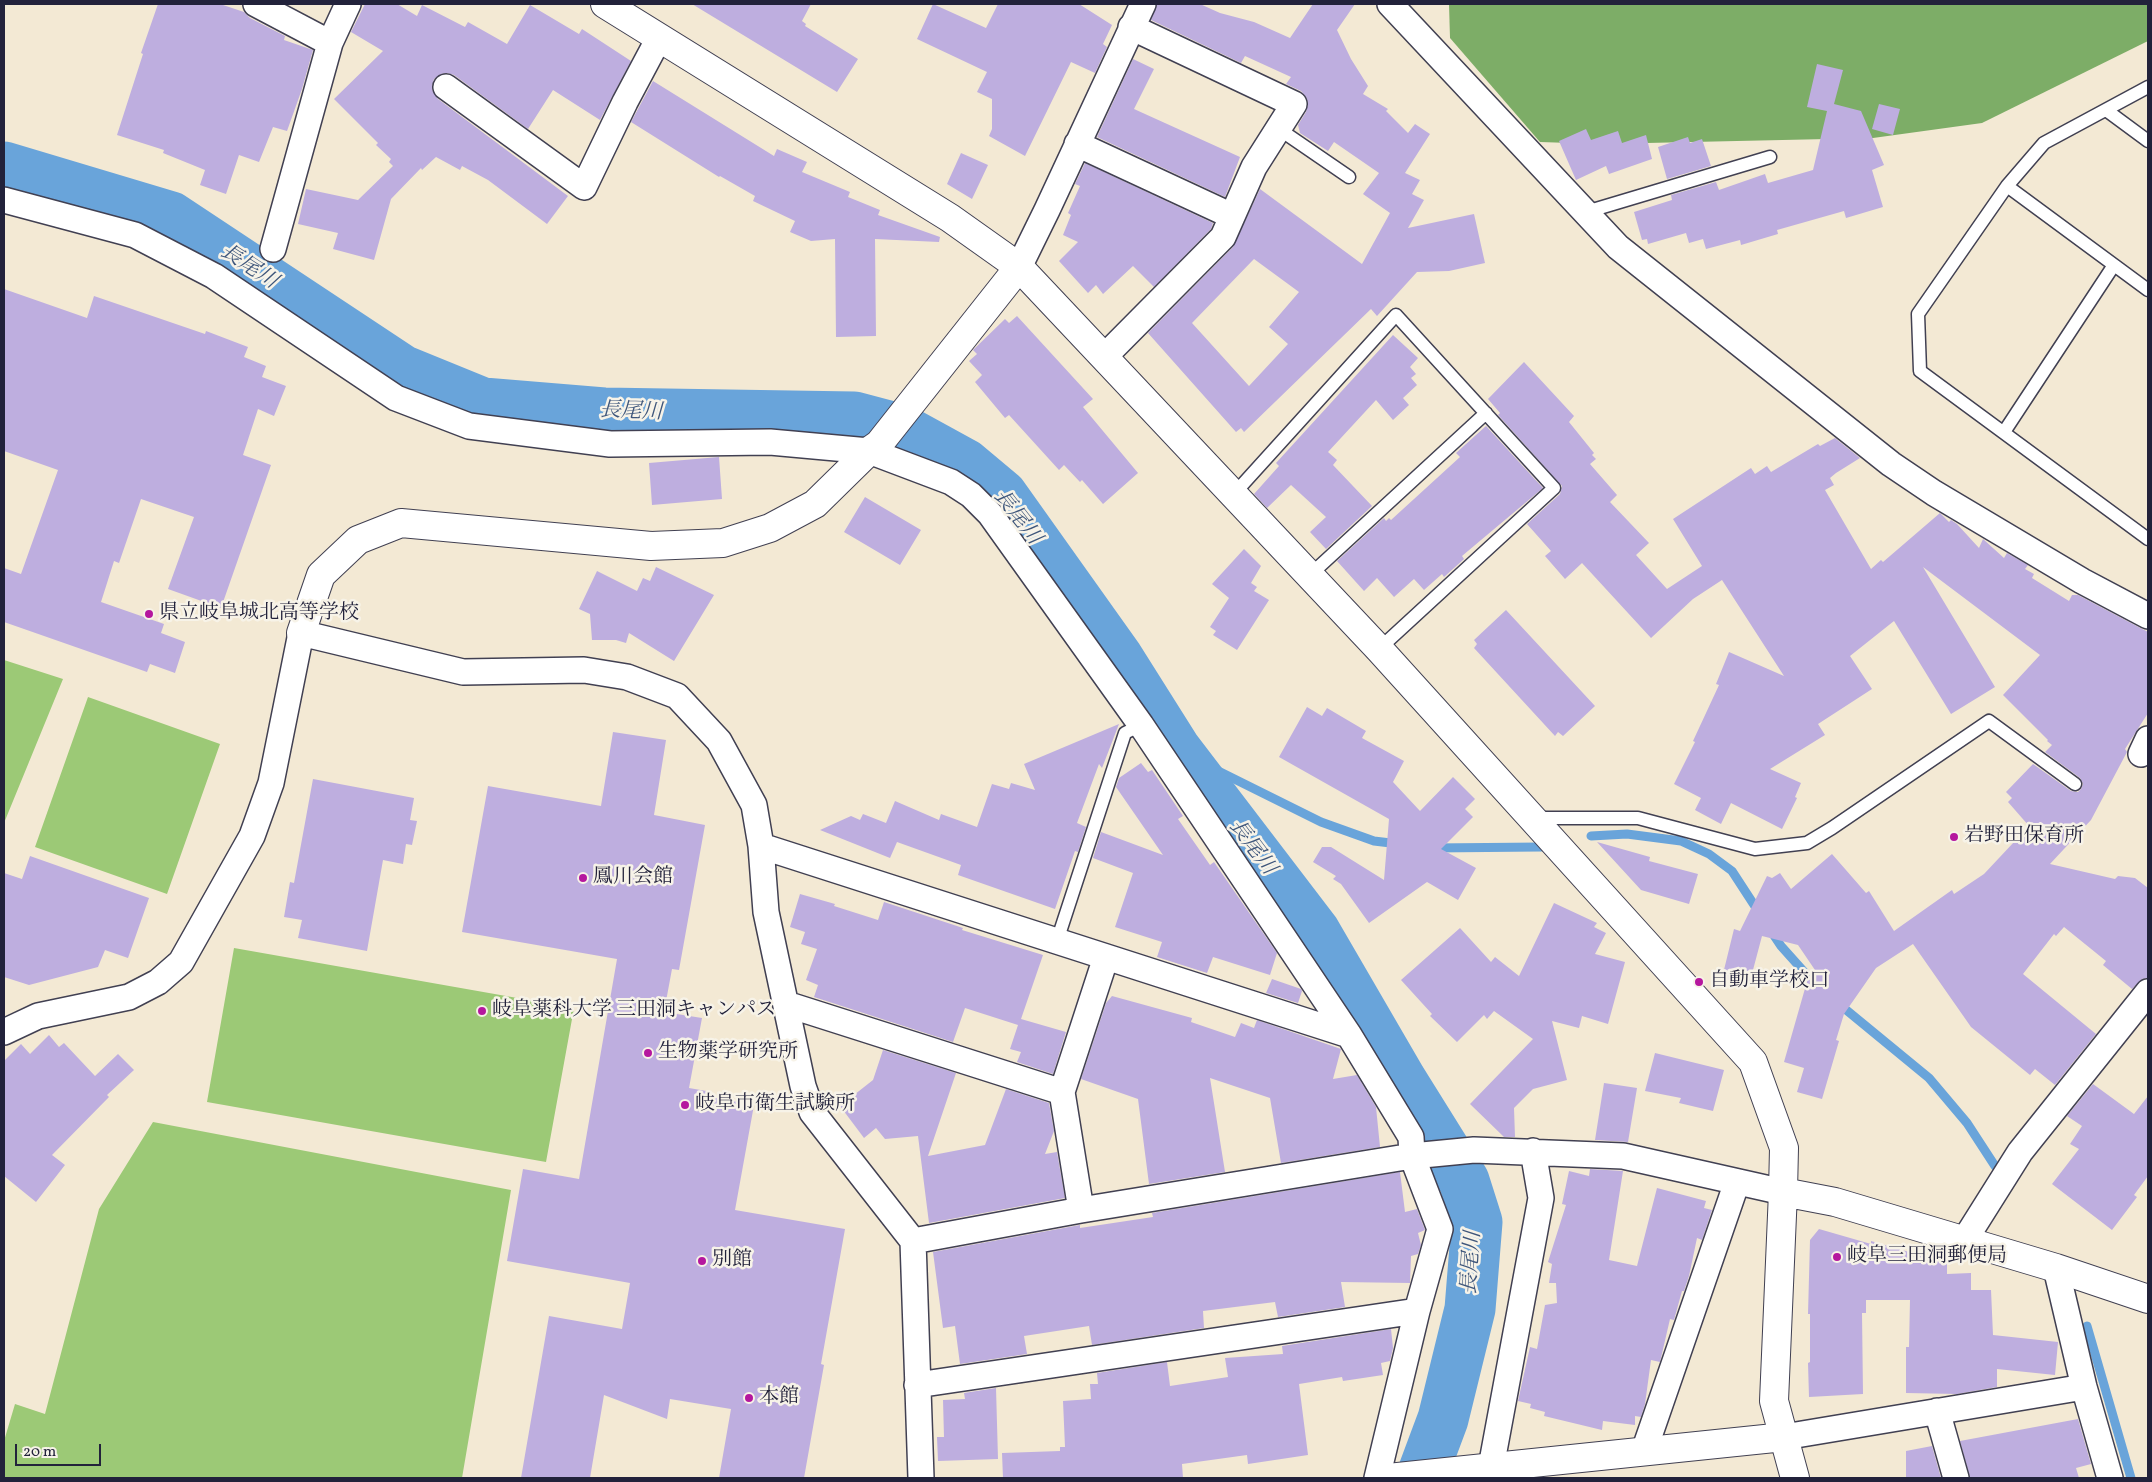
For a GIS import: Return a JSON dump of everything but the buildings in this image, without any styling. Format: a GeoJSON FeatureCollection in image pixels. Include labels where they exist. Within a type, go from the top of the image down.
{"type":"FeatureCollection","features":[{"type":"Feature","properties":{"kind":"street"},"geometry":{"type":"LineString","coordinates":[[256,4],[330,43]]}},
{"type":"Feature","properties":{"kind":"street"},"geometry":{"type":"LineString","coordinates":[[272,249],[330,43],[348,4]]}},
{"type":"Feature","properties":{"kind":"street"},"geometry":{"type":"LineString","coordinates":[[605,4],[950,218],[1019,266],[1380,649],[1753,1062],[1784,1148],[1774,1401],[1795,1478]]}},
{"type":"Feature","properties":{"kind":"street"},"geometry":{"type":"LineString","coordinates":[[4,1032],[38,1016],[129,997],[158,982],[180,962],[252,836],[270,783],[301,633],[321,575],[358,540],[401,523],[651,546],[723,543],[770,528],[816,504],[874,447],[1019,266],[1142,4]]}},
{"type":"Feature","properties":{"kind":"street"},"geometry":{"type":"LineString","coordinates":[[1390,4],[1618,246],[1891,464],[1934,493],[2074,576],[2148,616]]}},
{"type":"Feature","properties":{"kind":"street"},"geometry":{"type":"LineString","coordinates":[[1104,357],[1223,237],[1254,167],[1294,104],[1131,27]]}},
{"type":"Feature","properties":{"kind":"street"},"geometry":{"type":"LineString","coordinates":[[446,87],[584,187],[625,102],[659,38]]}},
{"type":"Feature","properties":{"kind":"street"},"geometry":{"type":"LineString","coordinates":[[1077,144],[1232,216]]}},
{"type":"Feature","properties":{"kind":"street"},"geometry":{"type":"LineString","coordinates":[[4,200],[135,235],[214,276],[396,398],[469,426],[610,444],[770,442],[874,447],[951,482],[971,495],[990,514],[1141,725],[1349,1035],[1422,1155],[1440,1229],[1416,1311],[1389,1477],[1447,1471],[1490,1472],[1644,1451],[1784,1437],[2084,1386]]}},
{"type":"Feature","properties":{"kind":"street"},"geometry":{"type":"LineString","coordinates":[[301,633],[464,672],[584,670],[627,677],[677,696],[719,741],[754,805],[761,846],[766,912],[803,1086],[812,1112],[913,1241],[921,1478]]}},
{"type":"Feature","properties":{"kind":"street"},"geometry":{"type":"LineString","coordinates":[[761,846],[1349,1035]]}},
{"type":"Feature","properties":{"kind":"street"},"geometry":{"type":"LineString","coordinates":[[1081,1210],[1062,1092],[1106,957]]}},
{"type":"Feature","properties":{"kind":"street"},"geometry":{"type":"LineString","coordinates":[[1964,1241],[2020,1152],[2148,992]]}},
{"type":"Feature","properties":{"kind":"street"},"geometry":{"type":"LineString","coordinates":[[786,1004],[1062,1092]]}},
{"type":"Feature","properties":{"kind":"street"},"geometry":{"type":"LineString","coordinates":[[913,1241],[1081,1210],[1422,1155],[1474,1150],[1534,1151],[1623,1156],[1835,1202],[2056,1268],[2148,1299]]}},
{"type":"Feature","properties":{"kind":"street"},"geometry":{"type":"LineString","coordinates":[[1490,1472],[1541,1198],[1534,1151]]}},
{"type":"Feature","properties":{"kind":"street"},"geometry":{"type":"LineString","coordinates":[[1644,1451],[1737,1182]]}},
{"type":"Feature","properties":{"kind":"street"},"geometry":{"type":"LineString","coordinates":[[2056,1268],[2084,1386],[2110,1478]]}},
{"type":"Feature","properties":{"kind":"street"},"geometry":{"type":"LineString","coordinates":[[917,1385],[1416,1311]]}},
{"type":"Feature","properties":{"kind":"street"},"geometry":{"type":"LineString","coordinates":[[1937,1411],[1956,1478]]}},
{"type":"Feature","properties":{"kind":"lane"},"geometry":{"type":"LineString","coordinates":[[2148,87],[2044,143],[2007,186],[1918,314],[1920,371],[2148,539]]}},
{"type":"Feature","properties":{"kind":"lane"},"geometry":{"type":"LineString","coordinates":[[2106,110],[2148,141]]}},
{"type":"Feature","properties":{"kind":"lane"},"geometry":{"type":"LineString","coordinates":[[1278,129],[1348,177]]}},
{"type":"Feature","properties":{"kind":"lane"},"geometry":{"type":"LineString","coordinates":[[1586,212],[1770,157]]}},
{"type":"Feature","properties":{"kind":"lane"},"geometry":{"type":"LineString","coordinates":[[2007,186],[2148,290]]}},
{"type":"Feature","properties":{"kind":"lane"},"geometry":{"type":"LineString","coordinates":[[2004,432],[2114,266]]}},
{"type":"Feature","properties":{"kind":"lane"},"geometry":{"type":"LineString","coordinates":[[1234,495],[1396,315],[1554,488],[1380,649]]}},
{"type":"Feature","properties":{"kind":"lane"},"geometry":{"type":"LineString","coordinates":[[1310,575],[1486,413]]}},
{"type":"Feature","properties":{"kind":"lane"},"geometry":{"type":"LineString","coordinates":[[1533,818],[1638,818],[1756,849],[1807,843],[1989,721],[2074,784]]}},
{"type":"Feature","properties":{"kind":"lane"},"geometry":{"type":"LineString","coordinates":[[1057,942],[1125,733],[1141,725]]}},
{"type":"Feature","properties":{"kind":"green space"},"geometry":{"type":"Polygon","coordinates":[[[1449,4],[2148,4],[2148,41],[1982,123],[1873,138],[1601,144],[1540,142],[1450,38],[1449,4]]]}},
{"type":"Feature","properties":{"kind":"green space"},"geometry":{"type":"Polygon","coordinates":[[[4,660],[63,679],[4,823],[4,660]]]}},
{"type":"Feature","properties":{"kind":"green space"},"geometry":{"type":"Polygon","coordinates":[[[88,697],[220,744],[167,894],[35,847],[88,697]]]}},
{"type":"Feature","properties":{"kind":"green space"},"geometry":{"type":"Polygon","coordinates":[[[234,948],[574,1008],[546,1162],[207,1102],[234,948]]]}},
{"type":"Feature","properties":{"kind":"green space"},"geometry":{"type":"Polygon","coordinates":[[[153,1122],[511,1190],[462,1478],[4,1478],[4,1441],[15,1404],[45,1414],[99,1209],[153,1122]]]}},
{"type":"Feature","properties":{"kind":"waterway","name":"長尾川"},"geometry":{"type":"LineString","coordinates":[[4,167],[171,217],[402,370],[483,403],[604,413],[854,417],[903,430],[965,464],[1002,495],[1118,658],[1176,750],[1315,932],[1401,1080],[1464,1181],[1477,1222],[1470,1309],[1443,1419],[1421,1478]]}},
{"type":"Feature","properties":{"kind":"waterway"},"geometry":{"type":"LineString","coordinates":[[1176,750],[1321,822],[1374,841],[1399,844]]}},
{"type":"Feature","properties":{"kind":"waterway"},"geometry":{"type":"LineString","coordinates":[[1591,836],[1627,834],[1681,841],[1709,854],[1732,871],[1760,914]]}},
{"type":"Feature","properties":{"kind":"waterway"},"geometry":{"type":"LineString","coordinates":[[1432,848],[1541,847]]}},
{"type":"Feature","properties":{"kind":"waterway"},"geometry":{"type":"LineString","coordinates":[[1771,931],[1781,946],[1815,984]]}},
{"type":"Feature","properties":{"kind":"waterway"},"geometry":{"type":"LineString","coordinates":[[1839,1004],[1929,1078],[1967,1123],[1995,1166]]}},
{"type":"Feature","properties":{"kind":"waterway"},"geometry":{"type":"LineString","coordinates":[[2087,1326],[2131,1478]]}},
{"type":"Feature","properties":{"kind":"place","name":"県立岐阜城北高等学校"},"geometry":{"type":"Point","coordinates":[149,614]}},
{"type":"Feature","properties":{"kind":"place","name":"岩野田保育所"},"geometry":{"type":"Point","coordinates":[1954,837]}},
{"type":"Feature","properties":{"kind":"place","name":"鳳川会館"},"geometry":{"type":"Point","coordinates":[583,878]}},
{"type":"Feature","properties":{"kind":"place","name":"自動車学校口"},"geometry":{"type":"Point","coordinates":[1699,982]}},
{"type":"Feature","properties":{"kind":"place","name":"岐阜薬科大学 三田洞キャンパス"},"geometry":{"type":"Point","coordinates":[482,1011]}},
{"type":"Feature","properties":{"kind":"place","name":"生物薬学研究所"},"geometry":{"type":"Point","coordinates":[648,1053]}},
{"type":"Feature","properties":{"kind":"place","name":"岐阜市衛生試験所"},"geometry":{"type":"Point","coordinates":[685,1105]}},
{"type":"Feature","properties":{"kind":"place","name":"岐阜三田洞郵便局"},"geometry":{"type":"Point","coordinates":[1837,1257]}},
{"type":"Feature","properties":{"kind":"place","name":"別館"},"geometry":{"type":"Point","coordinates":[702,1261]}},
{"type":"Feature","properties":{"kind":"place","name":"本館"},"geometry":{"type":"Point","coordinates":[749,1398]}}]}
